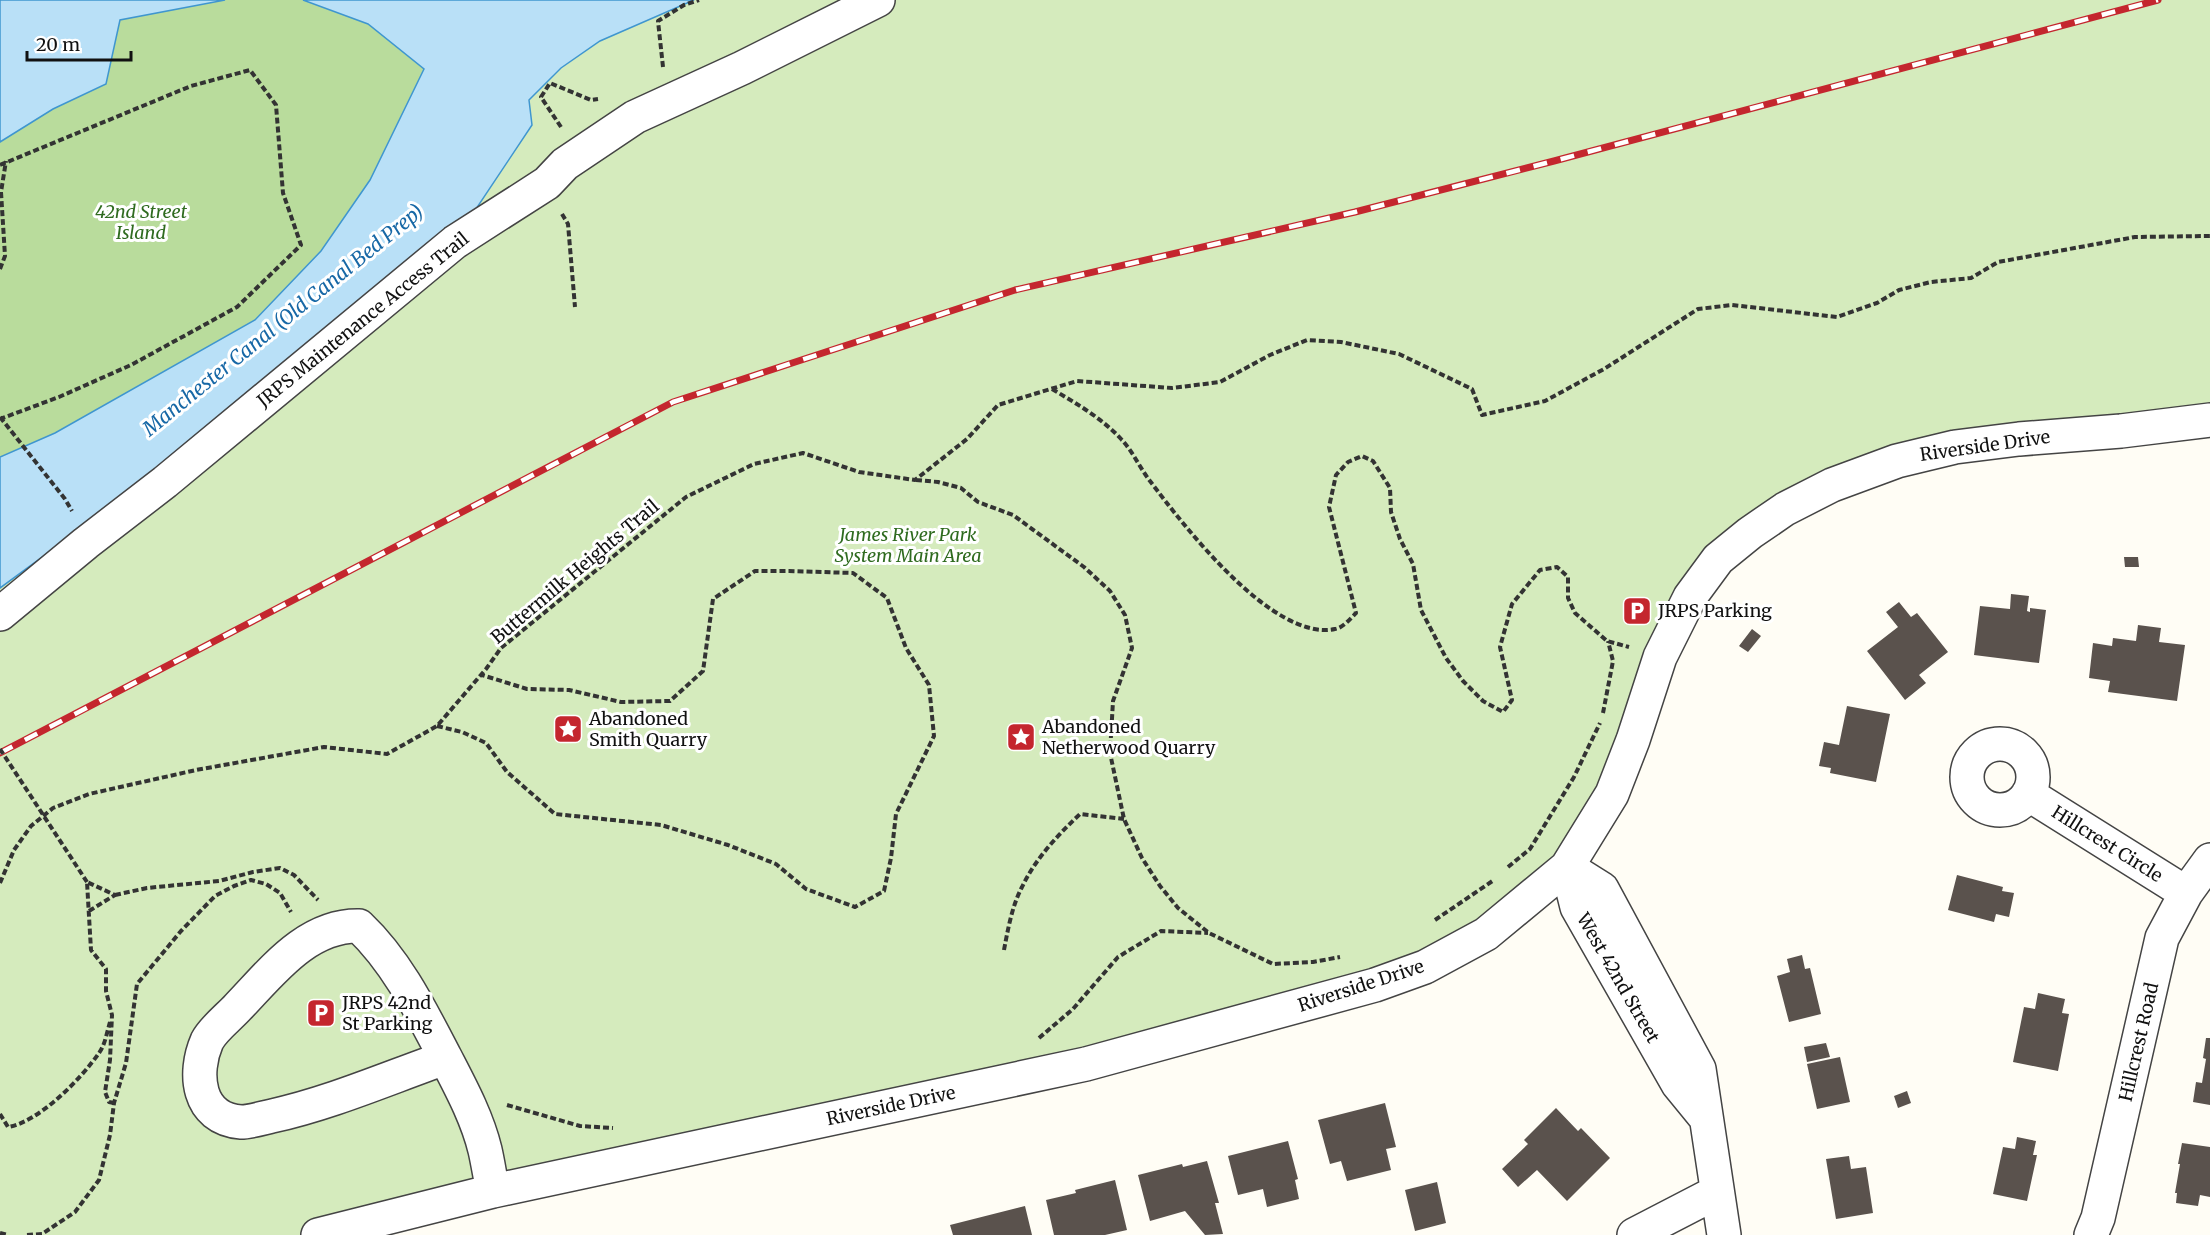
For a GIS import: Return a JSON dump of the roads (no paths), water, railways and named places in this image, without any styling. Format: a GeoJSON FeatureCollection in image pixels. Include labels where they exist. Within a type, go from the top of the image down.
{"type":"FeatureCollection","features":[{"type":"Feature","properties":{"kind":"street","name":"JRPS Maintenance Access Trail"},"geometry":{"type":"LineString","coordinates":[[0,614],[165,482],[455,242],[547,183],[565,164],[635,117],[742,68],[878,0]]}},
{"type":"Feature","properties":{"kind":"street","name":"Riverside Drive"},"geometry":{"type":"LineString","coordinates":[[318,1235],[493,1191],[1086,1064],[1375,985],[1425,967],[1486,933],[1567,867],[1612,794],[1633,740],[1660,657],[1690,597],[1718,559],[1750,533],[1785,509],[1832,485],[1897,460],[1955,447],[2210,420]]}},
{"type":"Feature","properties":{"kind":"street","name":"Hillcrest Circle"},"geometry":{"type":"LineString","coordinates":[[2028,794],[2186,893]]}},
{"type":"Feature","properties":{"kind":"street","name":"Hillcrest Road"},"geometry":{"type":"LineString","coordinates":[[2091,1235],[2098,1218],[2162,939],[2186,893],[2210,860]]}},
{"type":"Feature","properties":{"kind":"street","name":"West 42nd Street"},"geometry":{"type":"LineString","coordinates":[[1567,867],[1577,907],[1678,1084],[1705,1117],[1724,1235]]}},
{"type":"Feature","properties":{"kind":"street"},"geometry":{"type":"LineString","coordinates":[[446,1058],[297,1110],[242,1122],[225,1118],[207,1105],[200,1088],[200,1068],[208,1040],[291,952],[328,931],[345,926],[359,926],[397,971],[446,1058],[463,1092],[485,1149],[493,1191]]}},
{"type":"Feature","properties":{"kind":"street"},"geometry":{"type":"LineString","coordinates":[[1634,1235],[1717,1192]]}},
{"type":"Feature","properties":{"kind":"water"},"geometry":{"type":"Polygon","coordinates":[[[0,0],[225,0],[120,20],[106,84],[53,109],[0,142],[0,0]]]}},
{"type":"Feature","properties":{"kind":"water","name":"Manchester Canal (Old Canal Bed Prep)"},"geometry":{"type":"Polygon","coordinates":[[[303,0],[694,0],[600,41],[561,68],[529,100],[532,125],[470,218],[172,462],[0,588],[0,457],[55,433],[255,320],[321,251],[370,180],[424,69],[368,24],[303,0]]]}},
{"type":"Feature","properties":{"kind":"railway"},"geometry":{"type":"LineString","coordinates":[[0,753],[673,402],[1015,290],[1355,212],[2158,0]]}},
{"type":"Feature","properties":{"kind":"place","name":"JRPS Parking"},"geometry":{"type":"Point","coordinates":[1637,611]}},
{"type":"Feature","properties":{"kind":"place","name":"Abandoned Smith Quarry"},"geometry":{"type":"Point","coordinates":[568,729]}},
{"type":"Feature","properties":{"kind":"place","name":"Abandoned Netherwood Quarry"},"geometry":{"type":"Point","coordinates":[1021,737]}},
{"type":"Feature","properties":{"kind":"place","name":"JRPS 42nd St Parking"},"geometry":{"type":"Point","coordinates":[321,1013]}},
{"type":"Feature","properties":{"kind":"park label","name":"42nd Street Island"},"geometry":{"type":"Point","coordinates":[141,222]}},
{"type":"Feature","properties":{"kind":"park label","name":"James River Park System Main Area"},"geometry":{"type":"Point","coordinates":[908,545]}}]}
